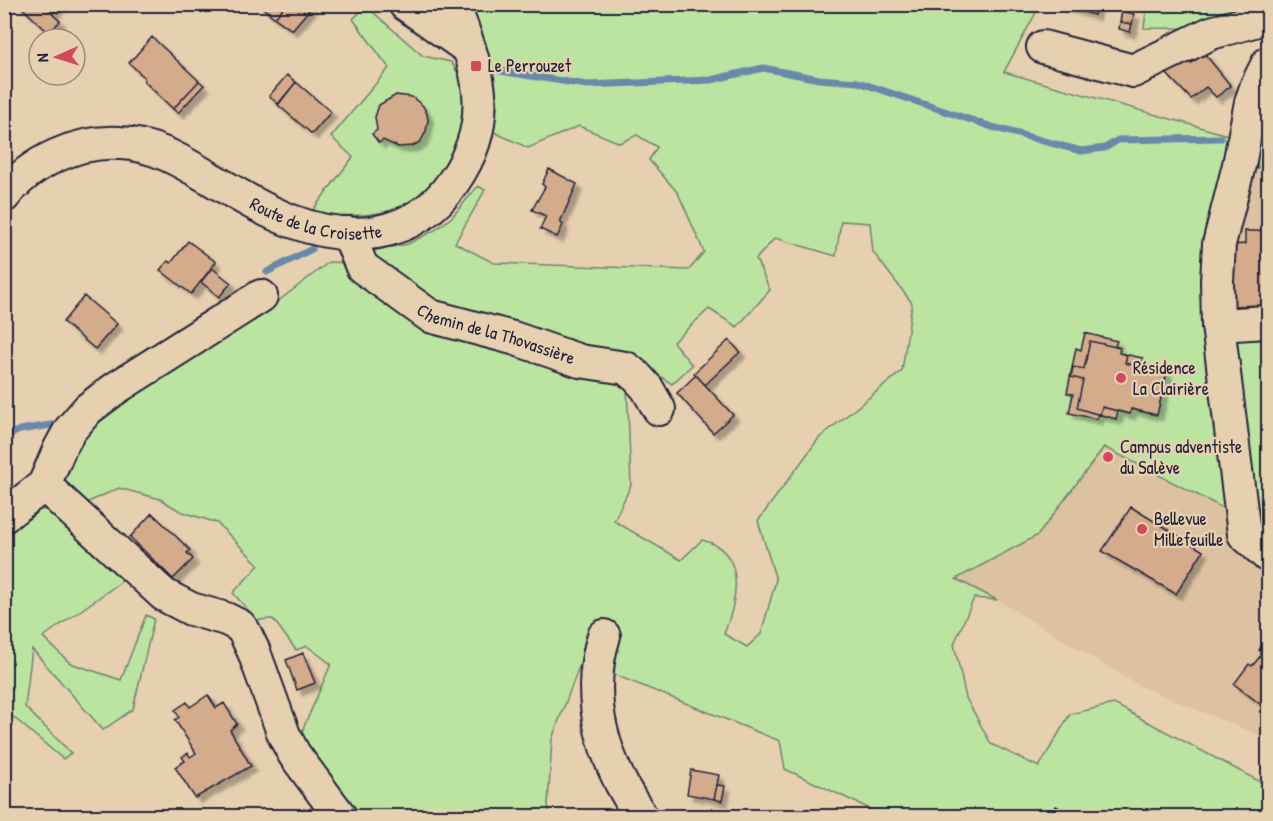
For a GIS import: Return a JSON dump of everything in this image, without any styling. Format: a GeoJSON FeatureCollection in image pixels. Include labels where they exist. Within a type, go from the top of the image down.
{"type":"FeatureCollection","features":[{"type":"Feature","properties":{"kind":"street"},"geometry":{"type":"LineString","coordinates":[[405,4],[469,50]]}},
{"type":"Feature","properties":{"kind":"street","name":"Route de la Croisette"},"geometry":{"type":"LineString","coordinates":[[4,196],[27,174],[50,159],[87,145],[120,142],[150,148],[169,155],[282,218],[313,228],[348,233],[401,226],[439,201],[465,166],[479,130],[476,74],[453,4]]}},
{"type":"Feature","properties":{"kind":"street"},"geometry":{"type":"LineString","coordinates":[[1043,47],[1133,71],[1211,33],[1269,16]]}},
{"type":"Feature","properties":{"kind":"street"},"geometry":{"type":"LineString","coordinates":[[1269,63],[1251,102],[1239,165],[1219,244],[1218,325],[1244,534],[1269,556]]}},
{"type":"Feature","properties":{"kind":"street","name":"Chemin de la Thovassière"},"geometry":{"type":"LineString","coordinates":[[348,233],[362,267],[430,316],[513,339],[579,361],[626,368],[638,376],[659,409]]}},
{"type":"Feature","properties":{"kind":"street"},"geometry":{"type":"LineString","coordinates":[[4,516],[44,485],[65,439],[88,409],[116,388],[261,296]]}},
{"type":"Feature","properties":{"kind":"street"},"geometry":{"type":"LineString","coordinates":[[1218,325],[1269,322]]}},
{"type":"Feature","properties":{"kind":"street"},"geometry":{"type":"LineString","coordinates":[[44,485],[164,595],[191,609],[226,619],[240,626],[254,652],[284,735],[294,754],[340,816]]}},
{"type":"Feature","properties":{"kind":"street"},"geometry":{"type":"LineString","coordinates":[[604,636],[597,669],[597,715],[617,777],[641,816]]}},
{"type":"Feature","properties":{"kind":"shaded area","name":"Campus adventiste du Salève"},"geometry":{"type":"Polygon","coordinates":[[[1228,135],[1256,138],[1258,167],[1268,168],[1268,744],[1256,734],[1140,686],[997,600],[888,546],[1219,200],[1228,135]]]}},
{"type":"Feature","properties":{"kind":"green space"},"geometry":{"type":"Polygon","coordinates":[[[469,5],[1040,5],[1004,72],[1228,135],[1219,200],[1207,344],[1268,336],[1268,535],[1262,528],[1104,447],[1038,535],[956,579],[997,600],[974,598],[954,644],[966,698],[991,744],[1039,767],[1070,714],[1114,704],[1268,786],[1268,816],[885,816],[785,769],[780,741],[610,673],[593,629],[552,739],[548,805],[550,816],[349,816],[300,736],[331,664],[307,646],[296,650],[273,619],[257,620],[233,593],[259,565],[217,523],[180,511],[160,499],[119,488],[86,503],[59,479],[85,421],[272,306],[329,262],[350,263],[367,252],[408,244],[435,230],[452,217],[478,186],[485,190],[455,243],[494,263],[689,270],[704,252],[678,193],[649,160],[657,147],[637,135],[620,143],[579,126],[528,148],[494,132],[496,88],[487,51],[469,5]],[[841,221],[836,256],[775,238],[756,259],[770,290],[737,327],[709,309],[673,342],[692,365],[672,384],[646,367],[627,385],[631,485],[614,521],[681,560],[702,540],[717,546],[727,555],[733,566],[735,593],[724,634],[747,647],[761,634],[776,580],[758,521],[819,438],[902,371],[912,303],[873,252],[870,223],[841,221]]]}},
{"type":"Feature","properties":{"kind":"green space"},"geometry":{"type":"Polygon","coordinates":[[[1147,5],[1268,5],[1268,29],[1144,28],[1147,5]]]}},
{"type":"Feature","properties":{"kind":"green space"},"geometry":{"type":"Polygon","coordinates":[[[366,6],[423,56],[451,62],[460,78],[465,95],[462,126],[442,172],[432,185],[408,204],[397,209],[372,214],[309,215],[353,157],[331,137],[389,68],[353,19],[366,6]]]}},
{"type":"Feature","properties":{"kind":"green space"},"geometry":{"type":"Polygon","coordinates":[[[1268,89],[1268,168],[1258,168],[1256,138],[1268,89]]]}},
{"type":"Feature","properties":{"kind":"green space"},"geometry":{"type":"Polygon","coordinates":[[[35,510],[48,510],[128,577],[43,637],[70,663],[121,680],[146,615],[154,619],[133,709],[103,730],[32,649],[25,707],[71,753],[63,759],[5,710],[4,525],[35,510]]]}},
{"type":"Feature","properties":{"kind":"building"},"geometry":{"type":"Polygon","coordinates":[[[18,4],[61,4],[52,14],[60,21],[54,27],[43,27],[18,4]]]}},
{"type":"Feature","properties":{"kind":"building"},"geometry":{"type":"Polygon","coordinates":[[[258,4],[279,4],[283,8],[275,18],[258,4]]]}},
{"type":"Feature","properties":{"kind":"building"},"geometry":{"type":"Polygon","coordinates":[[[279,4],[314,4],[292,30],[275,18],[283,8],[279,4]]]}},
{"type":"Feature","properties":{"kind":"building"},"geometry":{"type":"Polygon","coordinates":[[[1057,4],[1096,4],[1094,15],[1057,4]]]}},
{"type":"Feature","properties":{"kind":"building"},"geometry":{"type":"Polygon","coordinates":[[[1122,11],[1134,14],[1132,24],[1120,22],[1122,11]]]}},
{"type":"Feature","properties":{"kind":"building"},"geometry":{"type":"Polygon","coordinates":[[[1120,22],[1132,24],[1130,32],[1119,29],[1120,22]]]}},
{"type":"Feature","properties":{"kind":"building"},"geometry":{"type":"Polygon","coordinates":[[[152,37],[199,81],[173,109],[129,63],[152,37]]]}},
{"type":"Feature","properties":{"kind":"building"},"geometry":{"type":"Polygon","coordinates":[[[1204,53],[1231,86],[1216,97],[1206,87],[1191,99],[1166,73],[1186,58],[1191,64],[1204,53]]]}},
{"type":"Feature","properties":{"kind":"building"},"geometry":{"type":"Polygon","coordinates":[[[287,75],[296,82],[278,104],[269,96],[287,75]]]}},
{"type":"Feature","properties":{"kind":"building"},"geometry":{"type":"Polygon","coordinates":[[[199,81],[204,85],[178,113],[173,109],[199,81]]]}},
{"type":"Feature","properties":{"kind":"building"},"geometry":{"type":"Polygon","coordinates":[[[296,82],[331,112],[312,134],[278,105],[296,82]]]}},
{"type":"Feature","properties":{"kind":"building"},"geometry":{"type":"Polygon","coordinates":[[[396,95],[412,97],[423,106],[427,114],[426,131],[421,141],[413,146],[398,147],[383,140],[379,143],[372,134],[377,130],[375,117],[379,105],[396,95]]]}},
{"type":"Feature","properties":{"kind":"building"},"geometry":{"type":"Polygon","coordinates":[[[549,169],[577,184],[560,222],[563,225],[557,237],[540,229],[546,216],[532,210],[545,187],[542,184],[549,169]]]}},
{"type":"Feature","properties":{"kind":"building"},"geometry":{"type":"Polygon","coordinates":[[[1245,231],[1268,231],[1268,305],[1232,306],[1232,245],[1245,244],[1245,231]]]}},
{"type":"Feature","properties":{"kind":"building"},"geometry":{"type":"Polygon","coordinates":[[[188,241],[216,262],[191,294],[160,270],[168,261],[171,263],[188,241]]]}},
{"type":"Feature","properties":{"kind":"building"},"geometry":{"type":"Polygon","coordinates":[[[212,268],[231,283],[219,297],[201,282],[212,268]]]}},
{"type":"Feature","properties":{"kind":"building"},"geometry":{"type":"Polygon","coordinates":[[[84,296],[117,324],[95,349],[63,322],[84,296]]]}},
{"type":"Feature","properties":{"kind":"building","name":"Résidence La Clairière"},"geometry":{"type":"Polygon","coordinates":[[[1085,333],[1117,341],[1115,346],[1120,348],[1119,353],[1143,358],[1141,366],[1167,372],[1157,415],[1131,409],[1130,414],[1118,411],[1116,419],[1098,414],[1097,419],[1069,413],[1073,394],[1067,393],[1076,348],[1081,350],[1085,333]]]}},
{"type":"Feature","properties":{"kind":"building"},"geometry":{"type":"Polygon","coordinates":[[[729,340],[740,352],[705,385],[694,373],[729,340]]]}},
{"type":"Feature","properties":{"kind":"building","name":"Résidence La Clairière"},"geometry":{"type":"Polygon","coordinates":[[[1090,341],[1120,348],[1119,353],[1127,355],[1125,363],[1167,372],[1157,415],[1131,409],[1130,414],[1102,407],[1100,415],[1077,408],[1083,380],[1071,377],[1073,367],[1084,369],[1090,341]]]}},
{"type":"Feature","properties":{"kind":"building"},"geometry":{"type":"Polygon","coordinates":[[[696,375],[733,415],[713,433],[677,393],[696,375]]]}},
{"type":"Feature","properties":{"kind":"building","name":"Bellevue Millefeuille"},"geometry":{"type":"Polygon","coordinates":[[[1131,507],[1203,551],[1176,594],[1102,551],[1131,507]]]}},
{"type":"Feature","properties":{"kind":"building"},"geometry":{"type":"Polygon","coordinates":[[[152,513],[190,550],[187,553],[193,559],[173,579],[130,537],[152,513]]]}},
{"type":"Feature","properties":{"kind":"building"},"geometry":{"type":"Polygon","coordinates":[[[1268,638],[1268,710],[1234,684],[1249,664],[1252,666],[1263,653],[1259,650],[1268,638]]]}},
{"type":"Feature","properties":{"kind":"building"},"geometry":{"type":"Polygon","coordinates":[[[303,653],[315,683],[297,690],[286,660],[303,653]]]}},
{"type":"Feature","properties":{"kind":"building"},"geometry":{"type":"Polygon","coordinates":[[[208,695],[216,708],[224,703],[237,724],[230,730],[251,766],[195,798],[175,767],[185,761],[182,757],[188,753],[190,757],[196,753],[175,720],[179,717],[175,710],[187,702],[190,707],[208,695]]]}},
{"type":"Feature","properties":{"kind":"building"},"geometry":{"type":"Polygon","coordinates":[[[691,770],[719,775],[714,799],[687,794],[691,770]]]}},
{"type":"Feature","properties":{"kind":"building"},"geometry":{"type":"Polygon","coordinates":[[[717,785],[725,786],[722,801],[714,799],[717,785]]]}},
{"type":"Feature","properties":{"kind":"building"},"geometry":{"type":"Polygon","coordinates":[[[1056,806],[1066,812],[1064,816],[1050,816],[1056,806]]]}},
{"type":"Feature","properties":{"kind":"waterway"},"geometry":{"type":"LineString","coordinates":[[500,71],[587,85],[711,80],[763,68],[819,79],[858,82],[992,127],[1081,151],[1105,148],[1118,140],[1221,138]]}},
{"type":"Feature","properties":{"kind":"waterway"},"geometry":{"type":"LineString","coordinates":[[267,272],[312,249]]}},
{"type":"Feature","properties":{"kind":"waterway"},"geometry":{"type":"LineString","coordinates":[[4,437],[20,430],[63,423]]}},
{"type":"Feature","properties":{"kind":"place","name":"Le Perrouzet"},"geometry":{"type":"Point","coordinates":[476,66]}},
{"type":"Feature","properties":{"kind":"place","name":"Résidence La Clairière"},"geometry":{"type":"Point","coordinates":[1121,378]}},
{"type":"Feature","properties":{"kind":"place","name":"Campus adventiste du Salève"},"geometry":{"type":"Point","coordinates":[1108,457]}},
{"type":"Feature","properties":{"kind":"place","name":"Bellevue Millefeuille"},"geometry":{"type":"Point","coordinates":[1142,529]}}]}
